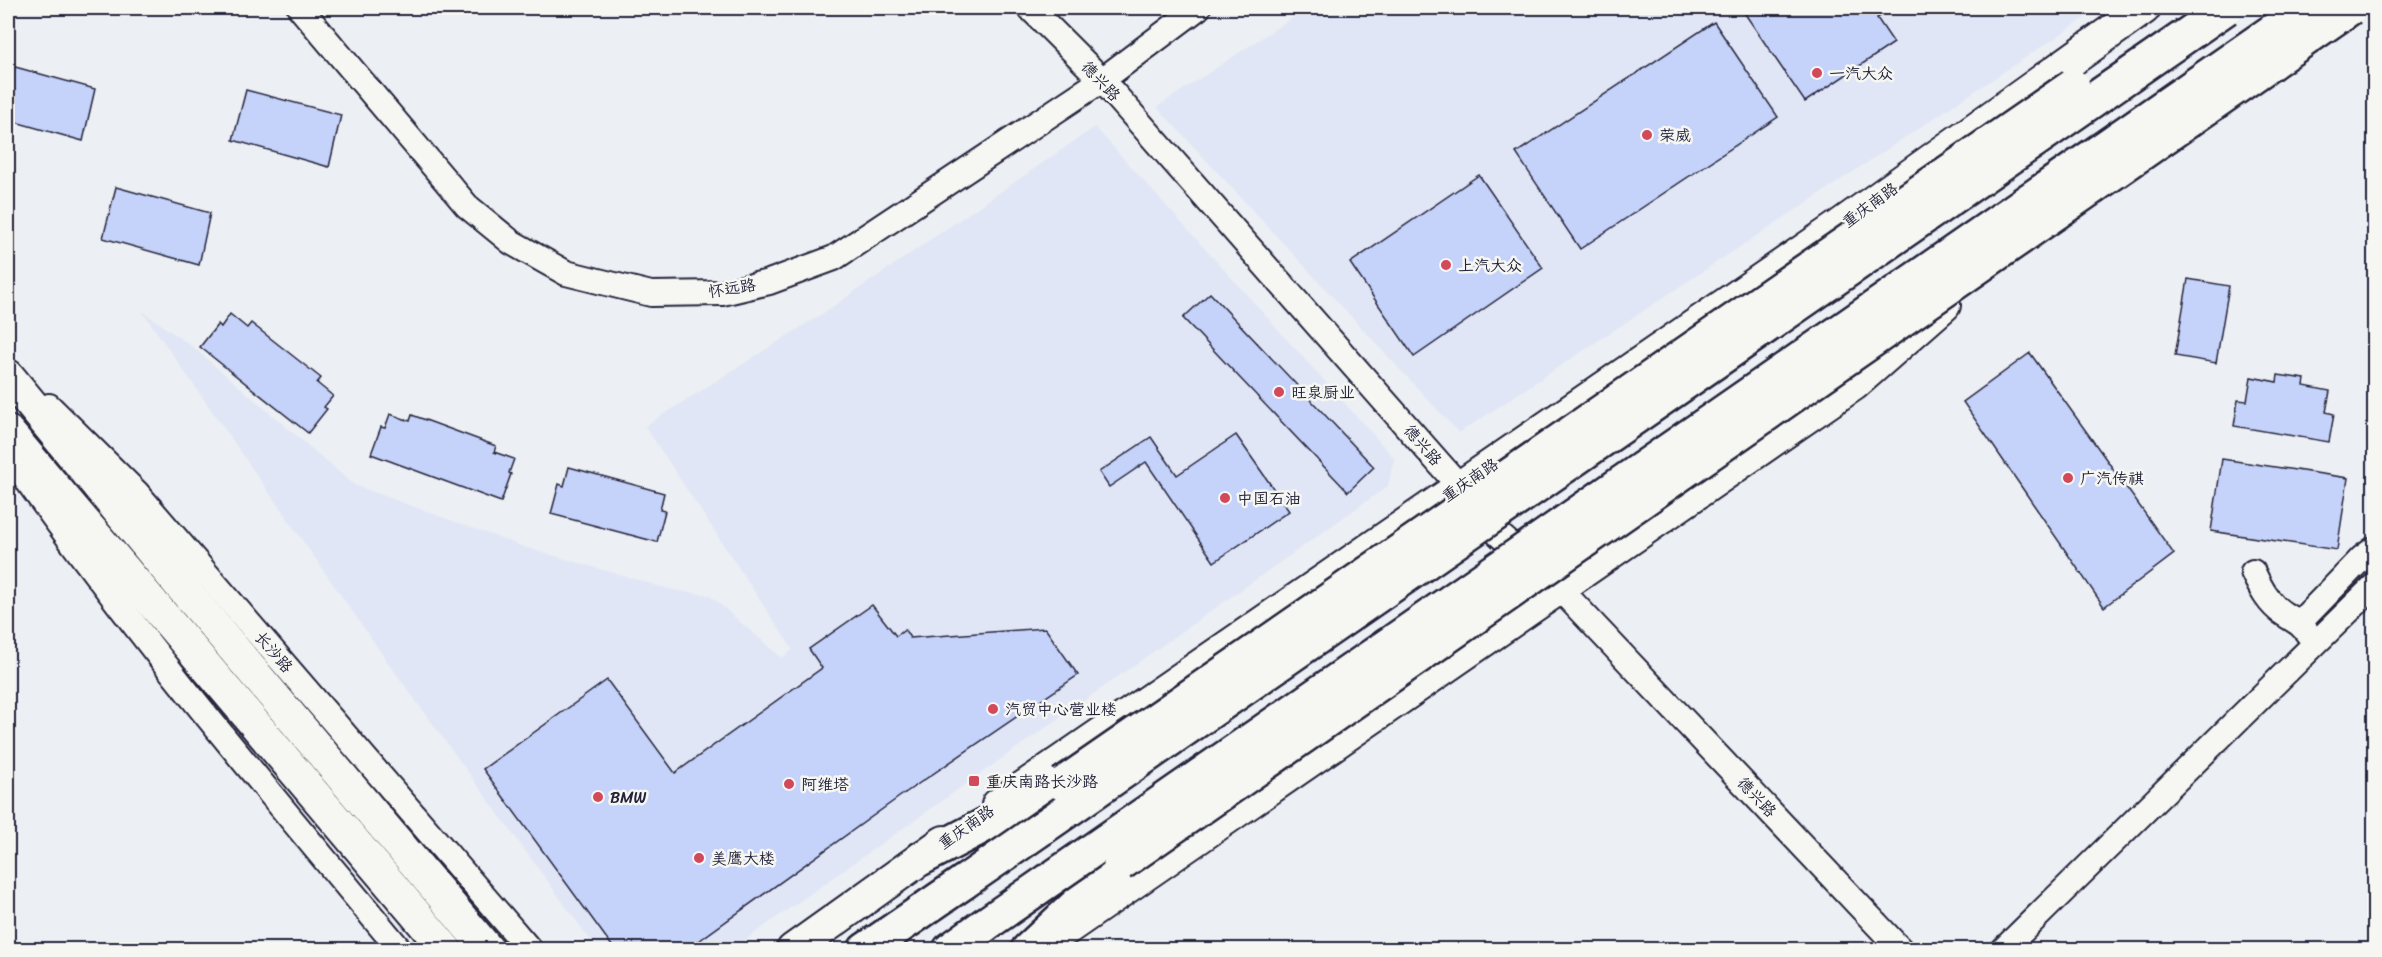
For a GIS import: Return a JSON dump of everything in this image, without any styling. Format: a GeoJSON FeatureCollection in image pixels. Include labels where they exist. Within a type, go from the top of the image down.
{"type":"FeatureCollection","features":[{"type":"Feature","properties":{"kind":"highway"},"geometry":{"type":"LineString","coordinates":[[922,858],[1063,784],[2188,8]]}},
{"type":"Feature","properties":{"kind":"highway"},"geometry":{"type":"LineString","coordinates":[[865,950],[2226,8]]}},
{"type":"Feature","properties":{"kind":"highway"},"geometry":{"type":"LineString","coordinates":[[950,950],[2306,8]]}},
{"type":"Feature","properties":{"kind":"highway"},"geometry":{"type":"LineString","coordinates":[[1028,950],[1120,864],[2350,8]]}},
{"type":"Feature","properties":{"kind":"main road","name":"重庆南路"},"geometry":{"type":"LineString","coordinates":[[793,950],[922,858],[1841,225],[2144,8]]}},
{"type":"Feature","properties":{"kind":"main road"},"geometry":{"type":"LineString","coordinates":[[1035,950],[1854,384],[1988,267],[2367,8]]}},
{"type":"Feature","properties":{"kind":"main road","name":"长沙路"},"geometry":{"type":"LineString","coordinates":[[8,376],[164,566],[488,950]]}},
{"type":"Feature","properties":{"kind":"main road"},"geometry":{"type":"LineString","coordinates":[[8,432],[446,950]]}},
{"type":"Feature","properties":{"kind":"street","name":"怀远路"},"geometry":{"type":"LineString","coordinates":[[300,8],[468,206],[511,242],[566,273],[651,294],[722,293],[769,282],[834,258],[1102,80],[1198,8]]}},
{"type":"Feature","properties":{"kind":"street","name":"德兴路"},"geometry":{"type":"LineString","coordinates":[[1030,8],[1102,80],[1460,487],[1494,530],[1560,589],[1901,950]]}},
{"type":"Feature","properties":{"kind":"street","name":"长沙路"},"geometry":{"type":"LineString","coordinates":[[8,365],[137,493],[531,950]]}},
{"type":"Feature","properties":{"kind":"street"},"geometry":{"type":"LineString","coordinates":[[8,453],[63,534],[174,678],[400,950]]}},
{"type":"Feature","properties":{"kind":"street"},"geometry":{"type":"LineString","coordinates":[[2300,622],[2362,558],[2374,549]]}},
{"type":"Feature","properties":{"kind":"street"},"geometry":{"type":"LineString","coordinates":[[2253,572],[2261,590],[2282,613],[2300,622],[2315,644]]}},
{"type":"Feature","properties":{"kind":"street"},"geometry":{"type":"LineString","coordinates":[[2003,950],[2374,586]]}},
{"type":"Feature","properties":{"kind":"shaded area"},"geometry":{"type":"Polygon","coordinates":[[[1307,8],[2100,8],[1459,433],[1157,107],[1307,8]]]}},
{"type":"Feature","properties":{"kind":"shaded area"},"geometry":{"type":"Polygon","coordinates":[[[1095,127],[1394,458],[1388,486],[732,949],[597,949],[392,668],[142,311],[194,348],[354,485],[524,547],[672,590],[709,595],[782,658],[793,650],[645,426],[825,312],[1095,127]]]}},
{"type":"Feature","properties":{"kind":"building","name":"一汽大众"},"geometry":{"type":"Polygon","coordinates":[[[1741,8],[1893,8],[1877,18],[1894,43],[1805,102],[1741,8]]]}},
{"type":"Feature","properties":{"kind":"building","name":"荣威"},"geometry":{"type":"Polygon","coordinates":[[[1714,22],[1778,117],[1580,249],[1516,153],[1714,22]]]}},
{"type":"Feature","properties":{"kind":"building"},"geometry":{"type":"Polygon","coordinates":[[[8,65],[95,89],[83,141],[8,120],[8,65]]]}},
{"type":"Feature","properties":{"kind":"building"},"geometry":{"type":"Polygon","coordinates":[[[246,90],[341,115],[329,167],[233,140],[246,90]]]}},
{"type":"Feature","properties":{"kind":"building","name":"上汽大众"},"geometry":{"type":"Polygon","coordinates":[[[1479,175],[1543,268],[1414,357],[1350,263],[1479,175]]]}},
{"type":"Feature","properties":{"kind":"building"},"geometry":{"type":"Polygon","coordinates":[[[116,187],[210,213],[199,265],[103,238],[116,187]]]}},
{"type":"Feature","properties":{"kind":"building"},"geometry":{"type":"Polygon","coordinates":[[[2188,279],[2229,286],[2216,363],[2175,356],[2188,279]]]}},
{"type":"Feature","properties":{"kind":"building","name":"旺泉厨业"},"geometry":{"type":"Polygon","coordinates":[[[1210,293],[1374,467],[1348,492],[1183,318],[1210,293]]]}},
{"type":"Feature","properties":{"kind":"building"},"geometry":{"type":"Polygon","coordinates":[[[230,314],[247,328],[251,323],[321,378],[317,383],[333,396],[324,407],[327,409],[308,433],[200,347],[218,324],[221,327],[230,314]]]}},
{"type":"Feature","properties":{"kind":"building","name":"广汽传祺"},"geometry":{"type":"Polygon","coordinates":[[[2030,353],[2174,554],[2104,607],[1963,402],[2030,353]]]}},
{"type":"Feature","properties":{"kind":"building"},"geometry":{"type":"Polygon","coordinates":[[[2278,375],[2305,379],[2304,386],[2330,391],[2326,412],[2334,414],[2329,442],[2234,426],[2238,400],[2247,401],[2251,377],[2277,382],[2278,375]]]}},
{"type":"Feature","properties":{"kind":"building"},"geometry":{"type":"Polygon","coordinates":[[[390,414],[410,421],[412,415],[496,446],[494,452],[514,459],[501,502],[371,454],[381,427],[385,428],[390,414]]]}},
{"type":"Feature","properties":{"kind":"building","name":"中国石油"},"geometry":{"type":"Polygon","coordinates":[[[1236,435],[1289,511],[1214,562],[1146,462],[1109,487],[1099,472],[1151,437],[1177,475],[1236,435]]]}},
{"type":"Feature","properties":{"kind":"building"},"geometry":{"type":"Polygon","coordinates":[[[2222,459],[2348,478],[2337,550],[2211,531],[2222,459]]]}},
{"type":"Feature","properties":{"kind":"building"},"geometry":{"type":"Polygon","coordinates":[[[569,467],[664,493],[660,510],[665,511],[657,542],[551,514],[559,484],[564,486],[569,467]]]}},
{"type":"Feature","properties":{"kind":"building"},"geometry":{"type":"Polygon","coordinates":[[[872,605],[896,636],[905,630],[910,638],[1045,628],[1078,675],[902,795],[686,950],[615,950],[483,769],[607,680],[675,773],[822,668],[809,649],[872,605]]]}},
{"type":"Feature","properties":{"kind":"place","name":"一汽大众"},"geometry":{"type":"Point","coordinates":[1817,73]}},
{"type":"Feature","properties":{"kind":"place","name":"荣威"},"geometry":{"type":"Point","coordinates":[1647,135]}},
{"type":"Feature","properties":{"kind":"place","name":"上汽大众"},"geometry":{"type":"Point","coordinates":[1446,265]}},
{"type":"Feature","properties":{"kind":"place","name":"旺泉厨业"},"geometry":{"type":"Point","coordinates":[1279,392]}},
{"type":"Feature","properties":{"kind":"place","name":"广汽传祺"},"geometry":{"type":"Point","coordinates":[2068,478]}},
{"type":"Feature","properties":{"kind":"place","name":"中国石油"},"geometry":{"type":"Point","coordinates":[1225,498]}},
{"type":"Feature","properties":{"kind":"place","name":"汽贸中心营业楼"},"geometry":{"type":"Point","coordinates":[993,709]}},
{"type":"Feature","properties":{"kind":"place","name":"重庆南路长沙路"},"geometry":{"type":"Point","coordinates":[974,781]}},
{"type":"Feature","properties":{"kind":"place","name":"阿维塔"},"geometry":{"type":"Point","coordinates":[789,784]}},
{"type":"Feature","properties":{"kind":"place","name":"BMW"},"geometry":{"type":"Point","coordinates":[598,797]}},
{"type":"Feature","properties":{"kind":"place","name":"美鹰大楼"},"geometry":{"type":"Point","coordinates":[699,858]}}]}
